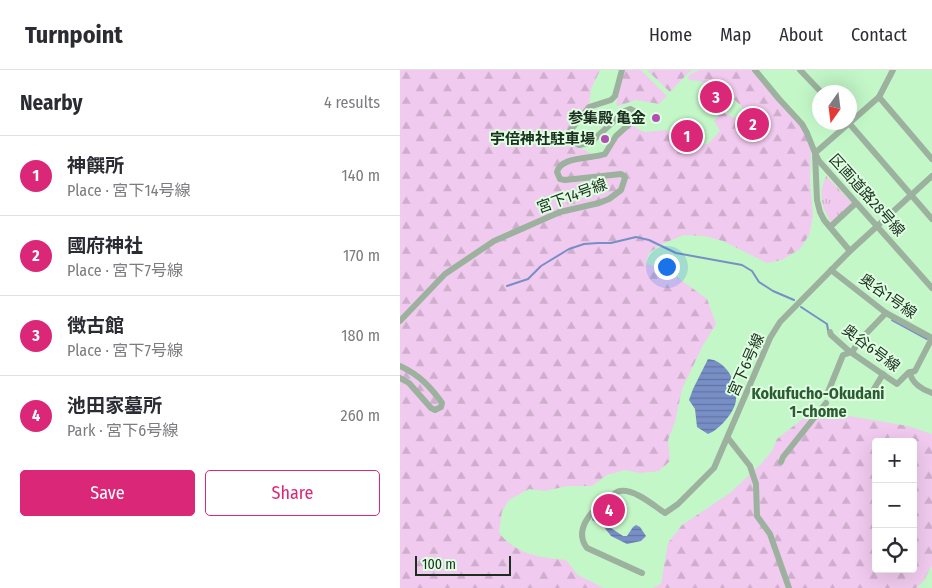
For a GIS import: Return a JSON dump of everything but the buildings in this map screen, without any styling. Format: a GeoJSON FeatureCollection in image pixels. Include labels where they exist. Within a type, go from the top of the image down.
{"type":"FeatureCollection","features":[{"type":"Feature","properties":{"kind":"street","name":"宮下14号線"},"geometry":{"type":"LineString","coordinates":[[400,321],[445,274],[494,241],[560,212],[609,199],[621,190],[625,178],[621,174],[565,180],[560,179],[557,172],[561,165],[574,160],[605,154],[616,136],[635,119],[636,112],[630,109],[625,111],[590,143],[579,145],[569,139],[570,130],[590,107],[611,100],[615,96],[622,70]]}},
{"type":"Feature","properties":{"kind":"street"},"geometry":{"type":"LineString","coordinates":[[755,70],[802,124],[814,153],[817,200],[820,212],[850,251]]}},
{"type":"Feature","properties":{"kind":"street"},"geometry":{"type":"LineString","coordinates":[[800,70],[814,85]]}},
{"type":"Feature","properties":{"kind":"street"},"geometry":{"type":"LineString","coordinates":[[893,70],[880,97],[932,159]]}},
{"type":"Feature","properties":{"kind":"street","name":"区画道路28号線"},"geometry":{"type":"LineString","coordinates":[[857,116],[880,97]]}},
{"type":"Feature","properties":{"kind":"street","name":"区画道路28号線"},"geometry":{"type":"LineString","coordinates":[[840,130],[814,153],[819,161],[932,288]]}},
{"type":"Feature","properties":{"kind":"street"},"geometry":{"type":"LineString","coordinates":[[854,130],[932,219]]}},
{"type":"Feature","properties":{"kind":"street","name":"宮下6号線"},"geometry":{"type":"LineString","coordinates":[[642,573],[588,548],[583,542],[582,531],[587,517],[600,504],[618,491],[630,492],[639,496],[665,513],[678,504],[714,468],[770,338],[780,322],[850,251],[932,176]]}},
{"type":"Feature","properties":{"kind":"street"},"geometry":{"type":"LineString","coordinates":[[830,227],[856,202]]}},
{"type":"Feature","properties":{"kind":"street","name":"奥谷1号線"},"geometry":{"type":"LineString","coordinates":[[831,270],[886,313],[932,338]]}},
{"type":"Feature","properties":{"kind":"street"},"geometry":{"type":"LineString","coordinates":[[828,392],[842,357],[846,353],[852,352],[860,340],[886,313]]}},
{"type":"Feature","properties":{"kind":"street","name":"奥谷6号線"},"geometry":{"type":"LineString","coordinates":[[830,332],[831,335],[852,352],[897,384],[910,372],[916,371],[932,338]]}},
{"type":"Feature","properties":{"kind":"street"},"geometry":{"type":"LineString","coordinates":[[400,366],[415,373],[424,381],[442,403],[441,407],[435,410],[431,408],[409,383],[400,378]]}},
{"type":"Feature","properties":{"kind":"street"},"geometry":{"type":"LineString","coordinates":[[910,372],[911,377],[922,390],[932,393]]}},
{"type":"Feature","properties":{"kind":"street"},"geometry":{"type":"LineString","coordinates":[[871,394],[883,374]]}},
{"type":"Feature","properties":{"kind":"street"},"geometry":{"type":"LineString","coordinates":[[781,462],[826,403]]}},
{"type":"Feature","properties":{"kind":"street"},"geometry":{"type":"LineString","coordinates":[[728,438],[750,466],[756,484],[757,516],[770,534],[789,588]]}},
{"type":"Feature","properties":{"kind":"green space"},"geometry":{"type":"Polygon","coordinates":[[[400,70],[600,70],[591,89],[589,105],[568,130],[571,143],[600,158],[618,136],[633,125],[641,131],[666,130],[689,143],[708,144],[720,131],[714,121],[722,111],[745,124],[757,135],[763,129],[739,103],[722,90],[712,85],[689,80],[688,77],[690,74],[700,70],[752,70],[802,127],[811,147],[810,182],[813,216],[809,235],[800,249],[782,260],[767,263],[723,241],[704,236],[684,235],[662,244],[649,253],[646,263],[677,277],[707,299],[716,324],[702,347],[682,389],[675,422],[668,440],[670,461],[659,471],[640,473],[625,470],[607,475],[592,486],[567,486],[545,491],[529,489],[509,500],[502,511],[499,532],[512,545],[538,556],[566,560],[578,575],[604,588],[400,588],[400,70]]]}},
{"type":"Feature","properties":{"kind":"green space"},"geometry":{"type":"Polygon","coordinates":[[[623,70],[641,70],[667,96],[659,104],[636,100],[616,105],[623,70]]]}},
{"type":"Feature","properties":{"kind":"green space"},"geometry":{"type":"Polygon","coordinates":[[[647,70],[693,70],[670,92],[647,70]]]}},
{"type":"Feature","properties":{"kind":"green space"},"geometry":{"type":"Polygon","coordinates":[[[826,176],[852,203],[831,223],[821,195],[826,176]]]}},
{"type":"Feature","properties":{"kind":"green space"},"geometry":{"type":"Polygon","coordinates":[[[810,413],[843,415],[908,426],[932,434],[932,565],[923,582],[916,588],[652,588],[661,584],[668,543],[682,525],[730,493],[772,451],[777,439],[810,413]]]}},
{"type":"Feature","properties":{"kind":"water"},"geometry":{"type":"Polygon","coordinates":[[[708,359],[720,363],[730,374],[735,387],[736,400],[733,410],[726,420],[717,429],[708,434],[697,427],[695,409],[689,400],[708,359]]]}},
{"type":"Feature","properties":{"kind":"water"},"geometry":{"type":"Polygon","coordinates":[[[593,516],[623,536],[627,536],[636,525],[640,527],[646,536],[641,541],[627,544],[611,536],[604,527],[592,520],[593,516]]]}},
{"type":"Feature","properties":{"kind":"waterway"},"geometry":{"type":"LineString","coordinates":[[507,286],[528,279],[541,266],[569,249],[584,244],[611,243],[636,237],[649,240],[676,253],[742,265],[752,271],[759,282],[773,291],[794,300]]}},
{"type":"Feature","properties":{"kind":"waterway"},"geometry":{"type":"LineString","coordinates":[[801,307],[827,324],[828,330]]}},
{"type":"Feature","properties":{"kind":"waterway"},"geometry":{"type":"LineString","coordinates":[[892,320],[927,339]]}},
{"type":"Feature","properties":{"kind":"place","name":"徴古館"},"geometry":{"type":"Point","coordinates":[716,97]}},
{"type":"Feature","properties":{"kind":"place","name":"参集殿 亀金"},"geometry":{"type":"Point","coordinates":[656,118]}},
{"type":"Feature","properties":{"kind":"place","name":"國府神社"},"geometry":{"type":"Point","coordinates":[753,124]}},
{"type":"Feature","properties":{"kind":"place","name":"神饌所"},"geometry":{"type":"Point","coordinates":[687,136]}},
{"type":"Feature","properties":{"kind":"place","name":"宇倍神社駐車場"},"geometry":{"type":"Point","coordinates":[605,139]}},
{"type":"Feature","properties":{"kind":"place","name":"池田家墓所"},"geometry":{"type":"Point","coordinates":[609,510]}},
{"type":"Feature","properties":{"kind":"district","name":"Kokufucho-Okudani 1-chome"},"geometry":{"type":"Point","coordinates":[818,402]}}]}
